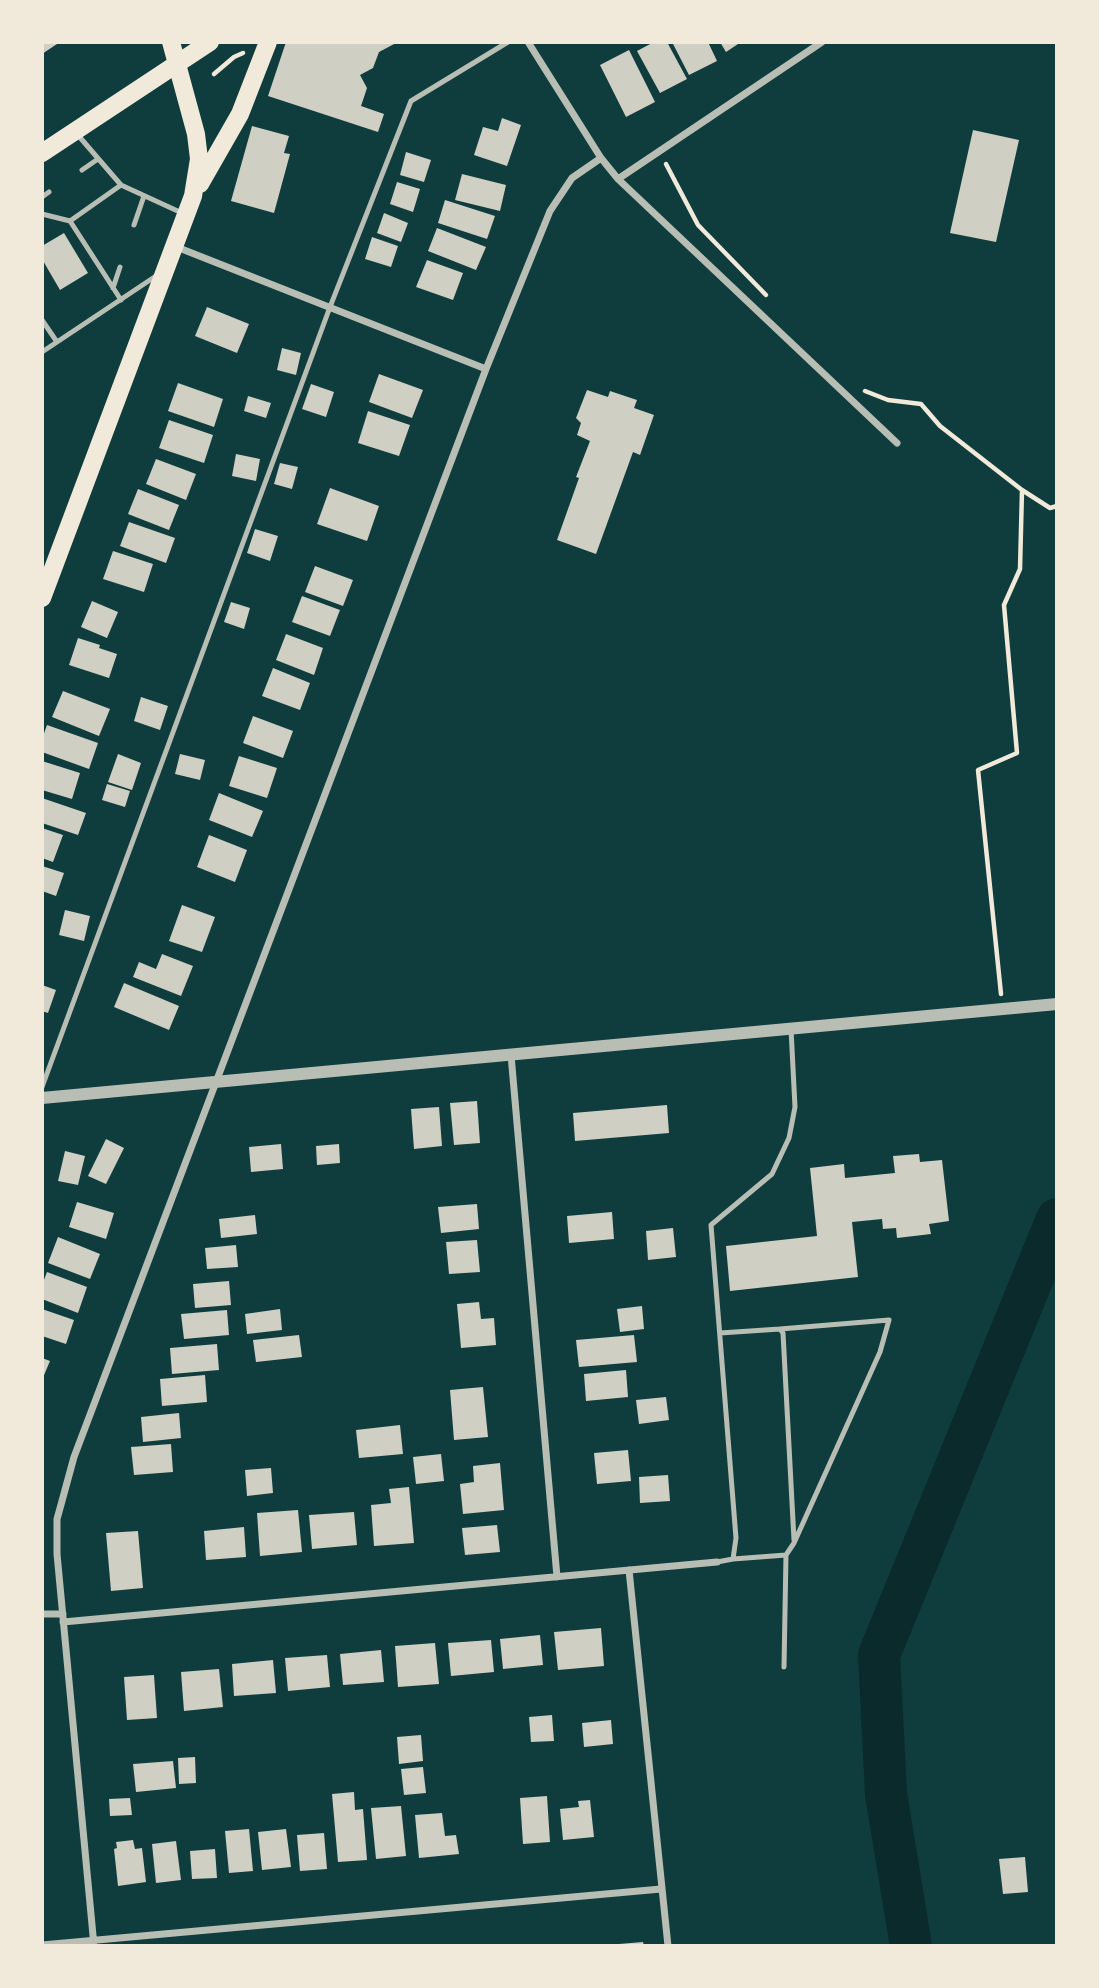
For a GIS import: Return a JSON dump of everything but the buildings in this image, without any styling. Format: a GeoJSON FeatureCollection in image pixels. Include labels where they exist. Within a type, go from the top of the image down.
{"type":"FeatureCollection","features":[{"type":"Feature","properties":{"kind":"main road"},"geometry":{"type":"LineString","coordinates":[[171,42],[196,134],[199,159],[193,196]]}},
{"type":"Feature","properties":{"kind":"main road"},"geometry":{"type":"LineString","coordinates":[[42,153],[210,42]]}},
{"type":"Feature","properties":{"kind":"main road"},"geometry":{"type":"LineString","coordinates":[[42,598],[193,196],[240,114],[261,45]]}},
{"type":"Feature","properties":{"kind":"street"},"geometry":{"type":"LineString","coordinates":[[528,42],[601,158],[618,179],[897,443]]}},
{"type":"Feature","properties":{"kind":"street"},"geometry":{"type":"LineString","coordinates":[[618,179],[822,42]]}},
{"type":"Feature","properties":{"kind":"street"},"geometry":{"type":"LineString","coordinates":[[94,1943],[57,1536],[57,1519],[74,1457],[486,369],[550,211],[572,178],[601,158]]}},
{"type":"Feature","properties":{"kind":"street"},"geometry":{"type":"LineString","coordinates":[[174,246],[486,369]]}},
{"type":"Feature","properties":{"kind":"street"},"geometry":{"type":"LineString","coordinates":[[42,1098],[1057,1004]]}},
{"type":"Feature","properties":{"kind":"street"},"geometry":{"type":"LineString","coordinates":[[511,1055],[557,1577]]}},
{"type":"Feature","properties":{"kind":"street"},"geometry":{"type":"LineString","coordinates":[[42,1614],[63,1618],[717,1562]]}},
{"type":"Feature","properties":{"kind":"street"},"geometry":{"type":"LineString","coordinates":[[629,1570],[668,1946]]}},
{"type":"Feature","properties":{"kind":"street"},"geometry":{"type":"LineString","coordinates":[[42,1945],[94,1943],[661,1889]]}},
{"type":"Feature","properties":{"kind":"lane"},"geometry":{"type":"LineString","coordinates":[[42,1087],[330,307],[411,101],[508,42]]}},
{"type":"Feature","properties":{"kind":"lane"},"geometry":{"type":"LineString","coordinates":[[75,131],[121,185],[186,214]]}},
{"type":"Feature","properties":{"kind":"lane"},"geometry":{"type":"LineString","coordinates":[[82,170],[99,159]]}},
{"type":"Feature","properties":{"kind":"lane"},"geometry":{"type":"LineString","coordinates":[[70,222],[121,185]]}},
{"type":"Feature","properties":{"kind":"lane"},"geometry":{"type":"LineString","coordinates":[[42,197],[49,192]]}},
{"type":"Feature","properties":{"kind":"lane"},"geometry":{"type":"LineString","coordinates":[[134,225],[144,195]]}},
{"type":"Feature","properties":{"kind":"lane"},"geometry":{"type":"LineString","coordinates":[[42,214],[70,222],[121,300]]}},
{"type":"Feature","properties":{"kind":"lane"},"geometry":{"type":"LineString","coordinates":[[113,288],[120,267]]}},
{"type":"Feature","properties":{"kind":"lane"},"geometry":{"type":"LineString","coordinates":[[42,352],[164,271]]}},
{"type":"Feature","properties":{"kind":"lane"},"geometry":{"type":"LineString","coordinates":[[42,320],[57,342]]}},
{"type":"Feature","properties":{"kind":"lane"},"geometry":{"type":"LineString","coordinates":[[733,1559],[736,1538],[711,1225],[772,1174],[789,1138],[795,1107],[791,1029]]}},
{"type":"Feature","properties":{"kind":"lane"},"geometry":{"type":"LineString","coordinates":[[720,1333],[781,1331],[889,1320],[880,1352],[794,1543],[786,1555],[784,1667]]}},
{"type":"Feature","properties":{"kind":"lane"},"geometry":{"type":"LineString","coordinates":[[781,1331],[794,1543]]}},
{"type":"Feature","properties":{"kind":"lane"},"geometry":{"type":"LineString","coordinates":[[717,1562],[786,1555]]}},
{"type":"Feature","properties":{"kind":"path"},"geometry":{"type":"LineString","coordinates":[[214,74],[234,57],[261,45]]}},
{"type":"Feature","properties":{"kind":"path"},"geometry":{"type":"LineString","coordinates":[[659,151],[698,225],[771,300]]}},
{"type":"Feature","properties":{"kind":"path"},"geometry":{"type":"LineString","coordinates":[[855,382],[865,391],[888,400],[921,404],[940,426],[1022,490],[1050,508],[1057,506]]}},
{"type":"Feature","properties":{"kind":"path"},"geometry":{"type":"LineString","coordinates":[[1003,1009],[978,770],[1017,753],[1004,605],[1020,569],[1022,490]]}},
{"type":"Feature","properties":{"kind":"waterway"},"geometry":{"type":"LineString","coordinates":[[911,1946],[886,1794],[879,1655],[1057,1219]]}}]}
